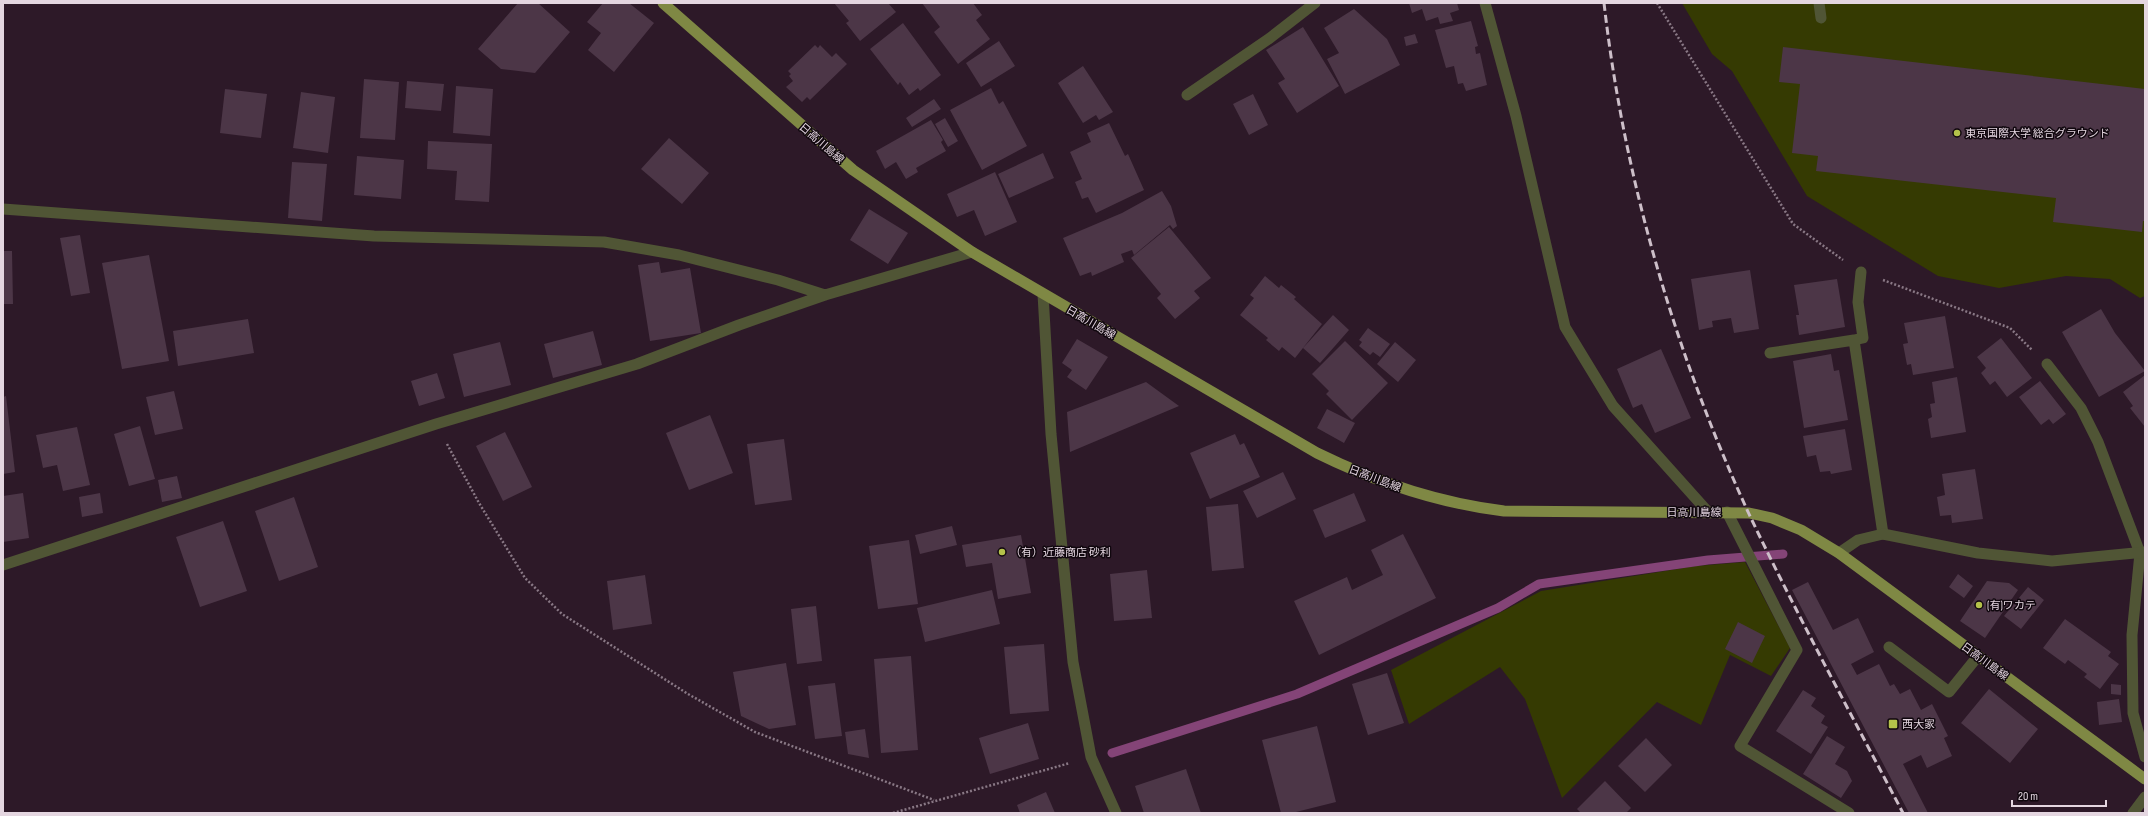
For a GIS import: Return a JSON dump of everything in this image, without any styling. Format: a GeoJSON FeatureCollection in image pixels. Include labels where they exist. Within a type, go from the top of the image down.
{"type":"FeatureCollection","features":[{"type":"Feature","properties":{"kind":"main road","name":"日高川島線"},"geometry":{"type":"LineString","coordinates":[[663,3],[853,170],[972,252],[1316,453],[1350,469],[1400,488],[1472,507],[1504,511],[1727,512],[1749,513],[1772,518],[1801,530],[1839,553],[2145,780]]}},
{"type":"Feature","properties":{"kind":"street"},"geometry":{"type":"LineString","coordinates":[[1187,95],[1270,38],[1315,3]]}},
{"type":"Feature","properties":{"kind":"street"},"geometry":{"type":"LineString","coordinates":[[1485,3],[1516,116],[1565,327],[1612,406],[1708,512]]}},
{"type":"Feature","properties":{"kind":"street"},"geometry":{"type":"LineString","coordinates":[[1819,3],[1821,18]]}},
{"type":"Feature","properties":{"kind":"street"},"geometry":{"type":"LineString","coordinates":[[3,209],[374,236],[604,242],[679,255],[778,280],[825,295]]}},
{"type":"Feature","properties":{"kind":"street"},"geometry":{"type":"LineString","coordinates":[[3,565],[436,424],[636,364],[739,325],[825,295],[972,252]]}},
{"type":"Feature","properties":{"kind":"street"},"geometry":{"type":"LineString","coordinates":[[1770,353],[1863,338],[1858,302],[1861,272]]}},
{"type":"Feature","properties":{"kind":"street"},"geometry":{"type":"LineString","coordinates":[[1043,294],[1051,434],[1073,662],[1091,758],[1116,813]]}},
{"type":"Feature","properties":{"kind":"street"},"geometry":{"type":"LineString","coordinates":[[1854,340],[1883,534]]}},
{"type":"Feature","properties":{"kind":"street"},"geometry":{"type":"LineString","coordinates":[[2047,364],[2081,408],[2098,442],[2142,553],[2132,635],[2133,713],[2145,757]]}},
{"type":"Feature","properties":{"kind":"street"},"geometry":{"type":"LineString","coordinates":[[1727,512],[1797,650],[1740,746],[1848,813]]}},
{"type":"Feature","properties":{"kind":"street"},"geometry":{"type":"LineString","coordinates":[[1839,553],[1858,540],[1883,534],[1978,553],[2052,561],[2142,553]]}},
{"type":"Feature","properties":{"kind":"street"},"geometry":{"type":"LineString","coordinates":[[1889,647],[1949,692],[1978,656]]}},
{"type":"Feature","properties":{"kind":"street"},"geometry":{"type":"LineString","coordinates":[[2133,813],[2145,796]]}},
{"type":"Feature","properties":{"kind":"path"},"geometry":{"type":"LineString","coordinates":[[1657,3],[1793,224],[1861,272],[2010,328],[2047,364]]}},
{"type":"Feature","properties":{"kind":"path"},"geometry":{"type":"LineString","coordinates":[[436,424],[479,503],[525,578],[562,614],[688,694],[755,732],[934,800]]}},
{"type":"Feature","properties":{"kind":"path"},"geometry":{"type":"LineString","coordinates":[[893,813],[934,800],[1091,758]]}},
{"type":"Feature","properties":{"kind":"green space","name":"東京国際大学 総合グラウンド"},"geometry":{"type":"Polygon","coordinates":[[[1682,3],[2145,3],[2145,296],[2140,298],[2110,279],[2066,276],[1999,288],[1938,276],[1807,196],[1732,71],[1712,54],[1682,3]]]}},
{"type":"Feature","properties":{"kind":"green space"},"geometry":{"type":"Polygon","coordinates":[[[1745,562],[1790,648],[1771,676],[1730,655],[1701,725],[1657,702],[1562,798],[1525,699],[1500,667],[1409,724],[1391,670],[1541,591],[1696,566],[1745,562]]]}},
{"type":"Feature","properties":{"kind":"building"},"geometry":{"type":"Polygon","coordinates":[[[518,3],[538,3],[570,32],[535,73],[501,69],[478,49],[518,3]]]}},
{"type":"Feature","properties":{"kind":"building"},"geometry":{"type":"Polygon","coordinates":[[[603,3],[629,3],[654,23],[614,72],[588,50],[601,33],[587,22],[603,3]]]}},
{"type":"Feature","properties":{"kind":"building"},"geometry":{"type":"Polygon","coordinates":[[[834,3],[888,3],[896,12],[860,41],[846,23],[849,21],[834,3]]]}},
{"type":"Feature","properties":{"kind":"building"},"geometry":{"type":"Polygon","coordinates":[[[922,3],[973,3],[982,15],[976,20],[990,39],[958,64],[934,32],[940,27],[922,3]]]}},
{"type":"Feature","properties":{"kind":"building"},"geometry":{"type":"Polygon","coordinates":[[[1409,3],[1457,3],[1459,10],[1450,13],[1453,21],[1440,24],[1438,17],[1426,21],[1422,9],[1412,13],[1409,3]]]}},
{"type":"Feature","properties":{"kind":"building"},"geometry":{"type":"Polygon","coordinates":[[[1354,9],[1387,39],[1400,65],[1345,94],[1327,59],[1339,53],[1324,28],[1354,9]]]}},
{"type":"Feature","properties":{"kind":"building"},"geometry":{"type":"Polygon","coordinates":[[[1471,21],[1478,46],[1475,47],[1476,54],[1480,53],[1487,85],[1466,91],[1463,83],[1458,84],[1454,66],[1446,68],[1435,30],[1471,21]]]}},
{"type":"Feature","properties":{"kind":"building"},"geometry":{"type":"Polygon","coordinates":[[[903,23],[941,75],[920,91],[918,88],[909,95],[900,82],[898,85],[870,49],[903,23]]]}},
{"type":"Feature","properties":{"kind":"building"},"geometry":{"type":"Polygon","coordinates":[[[1303,27],[1339,86],[1297,113],[1278,83],[1285,79],[1266,50],[1303,27]]]}},
{"type":"Feature","properties":{"kind":"building"},"geometry":{"type":"Polygon","coordinates":[[[1415,34],[1418,43],[1406,46],[1404,37],[1415,34]]]}},
{"type":"Feature","properties":{"kind":"building"},"geometry":{"type":"Polygon","coordinates":[[[999,41],[1015,66],[981,87],[966,63],[999,41]]]}},
{"type":"Feature","properties":{"kind":"building"},"geometry":{"type":"Polygon","coordinates":[[[815,45],[818,48],[820,45],[832,57],[836,53],[847,64],[810,100],[807,97],[802,102],[786,87],[793,81],[789,76],[791,74],[788,71],[815,45]]]}},
{"type":"Feature","properties":{"kind":"building"},"geometry":{"type":"Polygon","coordinates":[[[1783,47],[2145,89],[2145,221],[2143,221],[2142,232],[2053,222],[2056,198],[1816,171],[1818,156],[1792,153],[1800,84],[1779,82],[1783,47]]]}},
{"type":"Feature","properties":{"kind":"building"},"geometry":{"type":"Polygon","coordinates":[[[1083,66],[1113,112],[1099,120],[1096,115],[1083,123],[1058,83],[1083,66]]]}},
{"type":"Feature","properties":{"kind":"building"},"geometry":{"type":"Polygon","coordinates":[[[364,79],[399,82],[395,140],[360,138],[364,79]]]}},
{"type":"Feature","properties":{"kind":"building"},"geometry":{"type":"Polygon","coordinates":[[[407,81],[444,84],[441,111],[405,108],[407,81]]]}},
{"type":"Feature","properties":{"kind":"building"},"geometry":{"type":"Polygon","coordinates":[[[456,86],[493,89],[490,136],[453,133],[456,86]]]}},
{"type":"Feature","properties":{"kind":"building"},"geometry":{"type":"Polygon","coordinates":[[[991,88],[999,104],[1003,101],[1027,146],[982,170],[950,110],[991,88]]]}},
{"type":"Feature","properties":{"kind":"building"},"geometry":{"type":"Polygon","coordinates":[[[225,89],[267,94],[261,138],[220,133],[225,89]]]}},
{"type":"Feature","properties":{"kind":"building"},"geometry":{"type":"Polygon","coordinates":[[[301,92],[335,97],[328,153],[293,148],[301,92]]]}},
{"type":"Feature","properties":{"kind":"building"},"geometry":{"type":"Polygon","coordinates":[[[1253,94],[1268,125],[1249,135],[1233,104],[1253,94]]]}},
{"type":"Feature","properties":{"kind":"building"},"geometry":{"type":"Polygon","coordinates":[[[934,99],[941,109],[912,127],[906,118],[934,99]]]}},
{"type":"Feature","properties":{"kind":"building"},"geometry":{"type":"Polygon","coordinates":[[[945,118],[958,141],[948,147],[935,124],[945,118]]]}},
{"type":"Feature","properties":{"kind":"building"},"geometry":{"type":"Polygon","coordinates":[[[931,120],[943,140],[941,142],[946,151],[916,168],[918,172],[906,179],[896,162],[885,169],[876,151],[931,120]]]}},
{"type":"Feature","properties":{"kind":"building"},"geometry":{"type":"Polygon","coordinates":[[[1109,123],[1125,156],[1128,154],[1144,190],[1096,213],[1088,197],[1082,199],[1075,182],[1082,179],[1070,152],[1091,142],[1087,133],[1109,123]]]}},
{"type":"Feature","properties":{"kind":"building"},"geometry":{"type":"Polygon","coordinates":[[[669,138],[709,173],[682,204],[641,169],[669,138]]]}},
{"type":"Feature","properties":{"kind":"building"},"geometry":{"type":"Polygon","coordinates":[[[428,141],[492,144],[489,202],[455,200],[457,171],[427,169],[428,141]]]}},
{"type":"Feature","properties":{"kind":"building"},"geometry":{"type":"Polygon","coordinates":[[[1043,153],[1054,178],[1009,198],[998,174],[1043,153]]]}},
{"type":"Feature","properties":{"kind":"building"},"geometry":{"type":"Polygon","coordinates":[[[357,156],[404,160],[401,199],[354,195],[357,156]]]}},
{"type":"Feature","properties":{"kind":"building"},"geometry":{"type":"Polygon","coordinates":[[[292,162],[327,164],[322,221],[288,218],[292,162]]]}},
{"type":"Feature","properties":{"kind":"building"},"geometry":{"type":"Polygon","coordinates":[[[995,172],[1017,222],[985,236],[974,210],[957,217],[947,194],[995,172]]]}},
{"type":"Feature","properties":{"kind":"building"},"geometry":{"type":"Polygon","coordinates":[[[1162,191],[1171,206],[1177,226],[1173,229],[1170,225],[1134,255],[1132,250],[1121,254],[1124,262],[1092,276],[1091,272],[1080,276],[1063,238],[1122,213],[1162,191]]]}},
{"type":"Feature","properties":{"kind":"building"},"geometry":{"type":"Polygon","coordinates":[[[869,209],[908,233],[888,264],[850,240],[869,209]]]}},
{"type":"Feature","properties":{"kind":"building"},"geometry":{"type":"Polygon","coordinates":[[[1169,227],[1211,278],[1194,291],[1200,298],[1175,319],[1157,298],[1161,294],[1131,258],[1169,227]]]}},
{"type":"Feature","properties":{"kind":"building"},"geometry":{"type":"Polygon","coordinates":[[[80,235],[90,293],[71,296],[60,238],[80,235]]]}},
{"type":"Feature","properties":{"kind":"building"},"geometry":{"type":"Polygon","coordinates":[[[3,251],[12,251],[13,304],[3,304],[3,251]]]}},
{"type":"Feature","properties":{"kind":"building"},"geometry":{"type":"Polygon","coordinates":[[[149,255],[169,361],[122,369],[102,263],[149,255]]]}},
{"type":"Feature","properties":{"kind":"building"},"geometry":{"type":"Polygon","coordinates":[[[659,262],[661,273],[690,268],[701,333],[650,341],[638,265],[659,262]]]}},
{"type":"Feature","properties":{"kind":"building"},"geometry":{"type":"Polygon","coordinates":[[[1750,270],[1759,329],[1734,333],[1731,318],[1712,321],[1713,327],[1699,330],[1691,279],[1750,270]]]}},
{"type":"Feature","properties":{"kind":"building"},"geometry":{"type":"Polygon","coordinates":[[[1265,276],[1279,288],[1281,285],[1296,297],[1294,299],[1322,324],[1295,358],[1282,347],[1279,351],[1266,340],[1268,338],[1240,315],[1254,298],[1250,295],[1265,276]]]}},
{"type":"Feature","properties":{"kind":"building"},"geometry":{"type":"Polygon","coordinates":[[[1837,279],[1845,327],[1799,335],[1796,315],[1799,315],[1794,285],[1837,279]]]}},
{"type":"Feature","properties":{"kind":"building"},"geometry":{"type":"Polygon","coordinates":[[[2101,309],[2115,333],[2145,371],[2099,397],[2062,332],[2101,309]]]}},
{"type":"Feature","properties":{"kind":"building"},"geometry":{"type":"Polygon","coordinates":[[[1333,315],[1349,330],[1320,363],[1303,348],[1333,315]]]}},
{"type":"Feature","properties":{"kind":"building"},"geometry":{"type":"Polygon","coordinates":[[[1945,316],[1954,368],[1913,375],[1911,364],[1907,365],[1903,344],[1908,343],[1904,323],[1945,316]]]}},
{"type":"Feature","properties":{"kind":"building"},"geometry":{"type":"Polygon","coordinates":[[[248,319],[254,353],[178,366],[173,331],[248,319]]]}},
{"type":"Feature","properties":{"kind":"building"},"geometry":{"type":"Polygon","coordinates":[[[1368,328],[1390,344],[1380,357],[1373,352],[1370,355],[1359,346],[1362,342],[1359,340],[1368,328]]]}},
{"type":"Feature","properties":{"kind":"building"},"geometry":{"type":"Polygon","coordinates":[[[593,331],[602,365],[553,378],[544,344],[593,331]]]}},
{"type":"Feature","properties":{"kind":"building"},"geometry":{"type":"Polygon","coordinates":[[[2001,338],[2032,378],[2007,397],[1995,381],[1990,385],[1981,373],[1986,368],[1977,357],[2001,338]]]}},
{"type":"Feature","properties":{"kind":"building"},"geometry":{"type":"Polygon","coordinates":[[[1077,339],[1108,357],[1086,390],[1067,377],[1072,370],[1062,363],[1077,339]]]}},
{"type":"Feature","properties":{"kind":"building"},"geometry":{"type":"Polygon","coordinates":[[[1345,341],[1388,383],[1352,420],[1326,394],[1329,391],[1312,374],[1345,341]]]}},
{"type":"Feature","properties":{"kind":"building"},"geometry":{"type":"Polygon","coordinates":[[[500,342],[511,385],[464,397],[453,354],[500,342]]]}},
{"type":"Feature","properties":{"kind":"building"},"geometry":{"type":"Polygon","coordinates":[[[1395,342],[1416,360],[1398,382],[1377,364],[1395,342]]]}},
{"type":"Feature","properties":{"kind":"building"},"geometry":{"type":"Polygon","coordinates":[[[1661,349],[1691,418],[1655,433],[1642,404],[1633,408],[1617,369],[1661,349]]]}},
{"type":"Feature","properties":{"kind":"building"},"geometry":{"type":"Polygon","coordinates":[[[1831,354],[1834,371],[1839,370],[1848,420],[1804,428],[1793,361],[1831,354]]]}},
{"type":"Feature","properties":{"kind":"building"},"geometry":{"type":"Polygon","coordinates":[[[437,373],[445,398],[419,406],[411,381],[437,373]]]}},
{"type":"Feature","properties":{"kind":"building"},"geometry":{"type":"Polygon","coordinates":[[[2145,375],[2145,427],[2130,408],[2133,406],[2123,392],[2145,375]]]}},
{"type":"Feature","properties":{"kind":"building"},"geometry":{"type":"Polygon","coordinates":[[[1957,377],[1966,432],[1931,438],[1928,419],[1932,417],[1930,404],[1935,403],[1932,382],[1957,377]]]}},
{"type":"Feature","properties":{"kind":"building"},"geometry":{"type":"Polygon","coordinates":[[[2040,381],[2066,414],[2053,424],[2049,419],[2041,425],[2019,397],[2040,381]]]}},
{"type":"Feature","properties":{"kind":"building"},"geometry":{"type":"Polygon","coordinates":[[[1146,382],[1179,406],[1070,452],[1067,412],[1146,382]]]}},
{"type":"Feature","properties":{"kind":"building"},"geometry":{"type":"Polygon","coordinates":[[[174,391],[183,429],[155,435],[146,397],[174,391]]]}},
{"type":"Feature","properties":{"kind":"building"},"geometry":{"type":"Polygon","coordinates":[[[6,396],[15,472],[3,474],[3,397],[6,396]]]}},
{"type":"Feature","properties":{"kind":"building"},"geometry":{"type":"Polygon","coordinates":[[[1327,409],[1355,423],[1344,443],[1317,428],[1327,409]]]}},
{"type":"Feature","properties":{"kind":"building"},"geometry":{"type":"Polygon","coordinates":[[[710,415],[733,473],[689,490],[666,433],[710,415]]]}},
{"type":"Feature","properties":{"kind":"building"},"geometry":{"type":"Polygon","coordinates":[[[140,426],[155,479],[129,486],[114,434],[140,426]]]}},
{"type":"Feature","properties":{"kind":"building"},"geometry":{"type":"Polygon","coordinates":[[[77,427],[90,485],[63,491],[57,465],[43,468],[36,435],[77,427]]]}},
{"type":"Feature","properties":{"kind":"building"},"geometry":{"type":"Polygon","coordinates":[[[1845,429],[1852,470],[1831,474],[1830,471],[1820,472],[1816,455],[1807,457],[1803,436],[1845,429]]]}},
{"type":"Feature","properties":{"kind":"building"},"geometry":{"type":"Polygon","coordinates":[[[505,432],[532,487],[503,501],[476,446],[505,432]]]}},
{"type":"Feature","properties":{"kind":"building"},"geometry":{"type":"Polygon","coordinates":[[[1235,434],[1240,445],[1244,443],[1260,477],[1210,499],[1190,453],[1235,434]]]}},
{"type":"Feature","properties":{"kind":"building"},"geometry":{"type":"Polygon","coordinates":[[[784,439],[792,500],[755,505],[747,444],[784,439]]]}},
{"type":"Feature","properties":{"kind":"building"},"geometry":{"type":"Polygon","coordinates":[[[1975,469],[1983,519],[1952,523],[1951,515],[1940,516],[1937,497],[1945,495],[1942,474],[1975,469]]]}},
{"type":"Feature","properties":{"kind":"building"},"geometry":{"type":"Polygon","coordinates":[[[1283,472],[1296,499],[1257,518],[1243,491],[1283,472]]]}},
{"type":"Feature","properties":{"kind":"building"},"geometry":{"type":"Polygon","coordinates":[[[177,476],[182,498],[162,502],[158,480],[177,476]]]}},
{"type":"Feature","properties":{"kind":"building"},"geometry":{"type":"Polygon","coordinates":[[[23,493],[29,538],[3,542],[3,496],[23,493]]]}},
{"type":"Feature","properties":{"kind":"building"},"geometry":{"type":"Polygon","coordinates":[[[100,493],[103,513],[82,517],[79,497],[100,493]]]}},
{"type":"Feature","properties":{"kind":"building"},"geometry":{"type":"Polygon","coordinates":[[[1354,493],[1366,521],[1325,538],[1313,510],[1354,493]]]}},
{"type":"Feature","properties":{"kind":"building"},"geometry":{"type":"Polygon","coordinates":[[[294,497],[318,567],[279,581],[255,511],[294,497]]]}},
{"type":"Feature","properties":{"kind":"building"},"geometry":{"type":"Polygon","coordinates":[[[1238,504],[1244,568],[1212,571],[1206,507],[1238,504]]]}},
{"type":"Feature","properties":{"kind":"building"},"geometry":{"type":"Polygon","coordinates":[[[223,521],[247,591],[200,607],[176,537],[223,521]]]}},
{"type":"Feature","properties":{"kind":"building"},"geometry":{"type":"Polygon","coordinates":[[[952,526],[957,545],[920,554],[915,535],[952,526]]]}},
{"type":"Feature","properties":{"kind":"building"},"geometry":{"type":"Polygon","coordinates":[[[1403,534],[1436,598],[1319,655],[1294,601],[1347,577],[1352,590],[1383,575],[1371,550],[1403,534]]]}},
{"type":"Feature","properties":{"kind":"building"},"geometry":{"type":"Polygon","coordinates":[[[1021,535],[1031,593],[998,599],[992,563],[966,567],[962,545],[1021,535]]]}},
{"type":"Feature","properties":{"kind":"building"},"geometry":{"type":"Polygon","coordinates":[[[909,540],[918,604],[878,609],[869,546],[909,540]]]}},
{"type":"Feature","properties":{"kind":"building"},"geometry":{"type":"Polygon","coordinates":[[[1147,570],[1152,618],[1114,621],[1110,574],[1147,570]]]}},
{"type":"Feature","properties":{"kind":"building"},"geometry":{"type":"Polygon","coordinates":[[[1958,574],[1973,586],[1964,598],[1949,587],[1958,574]]]}},
{"type":"Feature","properties":{"kind":"building"},"geometry":{"type":"Polygon","coordinates":[[[645,575],[652,624],[613,630],[607,581],[645,575]]]}},
{"type":"Feature","properties":{"kind":"building"},"geometry":{"type":"Polygon","coordinates":[[[1987,581],[2009,583],[2018,590],[1985,638],[1960,621],[1987,581]]]}},
{"type":"Feature","properties":{"kind":"building"},"geometry":{"type":"Polygon","coordinates":[[[1808,582],[1833,630],[1858,618],[1874,652],[1851,664],[1857,675],[1879,664],[1890,686],[1894,684],[1900,694],[1910,689],[1921,710],[1932,704],[1948,736],[1944,738],[1952,756],[1927,768],[1921,755],[1903,764],[1928,813],[1909,813],[1792,590],[1808,582]]]}},
{"type":"Feature","properties":{"kind":"building"},"geometry":{"type":"Polygon","coordinates":[[[2028,587],[2044,600],[2021,629],[2004,616],[2028,587]]]}},
{"type":"Feature","properties":{"kind":"building"},"geometry":{"type":"Polygon","coordinates":[[[992,590],[1000,624],[925,642],[917,608],[992,590]]]}},
{"type":"Feature","properties":{"kind":"building"},"geometry":{"type":"Polygon","coordinates":[[[816,606],[822,661],[797,664],[791,609],[816,606]]]}},
{"type":"Feature","properties":{"kind":"building"},"geometry":{"type":"Polygon","coordinates":[[[2065,619],[2111,652],[2108,656],[2119,664],[2100,689],[2084,677],[2087,674],[2068,660],[2065,664],[2043,648],[2065,619]]]}},
{"type":"Feature","properties":{"kind":"building"},"geometry":{"type":"Polygon","coordinates":[[[1738,622],[1765,636],[1752,663],[1725,649],[1738,622]]]}},
{"type":"Feature","properties":{"kind":"building"},"geometry":{"type":"Polygon","coordinates":[[[1044,644],[1049,711],[1010,714],[1004,647],[1044,644]]]}},
{"type":"Feature","properties":{"kind":"building"},"geometry":{"type":"Polygon","coordinates":[[[911,656],[918,750],[881,753],[874,659],[911,656]]]}},
{"type":"Feature","properties":{"kind":"building"},"geometry":{"type":"Polygon","coordinates":[[[786,663],[796,725],[769,729],[741,716],[733,672],[786,663]]]}},
{"type":"Feature","properties":{"kind":"building"},"geometry":{"type":"Polygon","coordinates":[[[1387,673],[1404,723],[1368,735],[1352,684],[1387,673]]]}},
{"type":"Feature","properties":{"kind":"building"},"geometry":{"type":"Polygon","coordinates":[[[835,683],[842,736],[815,739],[808,686],[835,683]]]}},
{"type":"Feature","properties":{"kind":"building"},"geometry":{"type":"Polygon","coordinates":[[[2111,684],[2121,685],[2121,695],[2111,694],[2111,684]]]}},
{"type":"Feature","properties":{"kind":"building"},"geometry":{"type":"Polygon","coordinates":[[[1989,689],[2038,729],[2010,763],[1961,723],[1989,689]]]}},
{"type":"Feature","properties":{"kind":"building"},"geometry":{"type":"Polygon","coordinates":[[[1803,690],[1816,698],[1811,706],[1825,716],[1821,723],[1828,727],[1811,754],[1776,731],[1803,690]]]}},
{"type":"Feature","properties":{"kind":"building"},"geometry":{"type":"Polygon","coordinates":[[[2119,699],[2122,722],[2099,725],[2097,702],[2119,699]]]}},
{"type":"Feature","properties":{"kind":"building"},"geometry":{"type":"Polygon","coordinates":[[[1028,723],[1039,759],[990,774],[979,738],[1028,723]]]}},
{"type":"Feature","properties":{"kind":"building"},"geometry":{"type":"Polygon","coordinates":[[[1317,726],[1336,802],[1292,813],[1281,813],[1262,740],[1317,726]]]}},
{"type":"Feature","properties":{"kind":"building"},"geometry":{"type":"Polygon","coordinates":[[[865,729],[869,758],[848,754],[845,732],[865,729]]]}},
{"type":"Feature","properties":{"kind":"building"},"geometry":{"type":"Polygon","coordinates":[[[1827,736],[1845,747],[1835,764],[1847,771],[1852,781],[1841,798],[1803,774],[1827,736]]]}},
{"type":"Feature","properties":{"kind":"building"},"geometry":{"type":"Polygon","coordinates":[[[1646,738],[1672,765],[1645,792],[1618,766],[1646,738]]]}},
{"type":"Feature","properties":{"kind":"building"},"geometry":{"type":"Polygon","coordinates":[[[1186,769],[1201,813],[1144,813],[1135,786],[1186,769]]]}},
{"type":"Feature","properties":{"kind":"building"},"geometry":{"type":"Polygon","coordinates":[[[1605,781],[1631,808],[1626,813],[1581,813],[1577,809],[1605,781]]]}},
{"type":"Feature","properties":{"kind":"building"},"geometry":{"type":"Polygon","coordinates":[[[1046,792],[1055,813],[1020,813],[1017,805],[1046,792]]]}},
{"type":"Feature","properties":{"kind":"waterway"},"geometry":{"type":"LineString","coordinates":[[1112,753],[1297,694],[1498,608],[1539,584],[1708,560],[1783,554]]}},
{"type":"Feature","properties":{"kind":"railway"},"geometry":{"type":"LineString","coordinates":[[1604,3],[1613,69],[1639,200],[1656,264],[1698,391],[1722,453],[1767,552],[1824,664],[1903,813]]}},
{"type":"Feature","properties":{"kind":"place","name":"東京国際大学 総合グラウンド"},"geometry":{"type":"Point","coordinates":[1957,133]}},
{"type":"Feature","properties":{"kind":"place","name":"（有）近藤商店 砂利"},"geometry":{"type":"Point","coordinates":[1002,552]}},
{"type":"Feature","properties":{"kind":"place","name":"(有)ワカテ"},"geometry":{"type":"Point","coordinates":[1979,605]}},
{"type":"Feature","properties":{"kind":"place","name":"西大家"},"geometry":{"type":"Point","coordinates":[1893,724]}}]}
